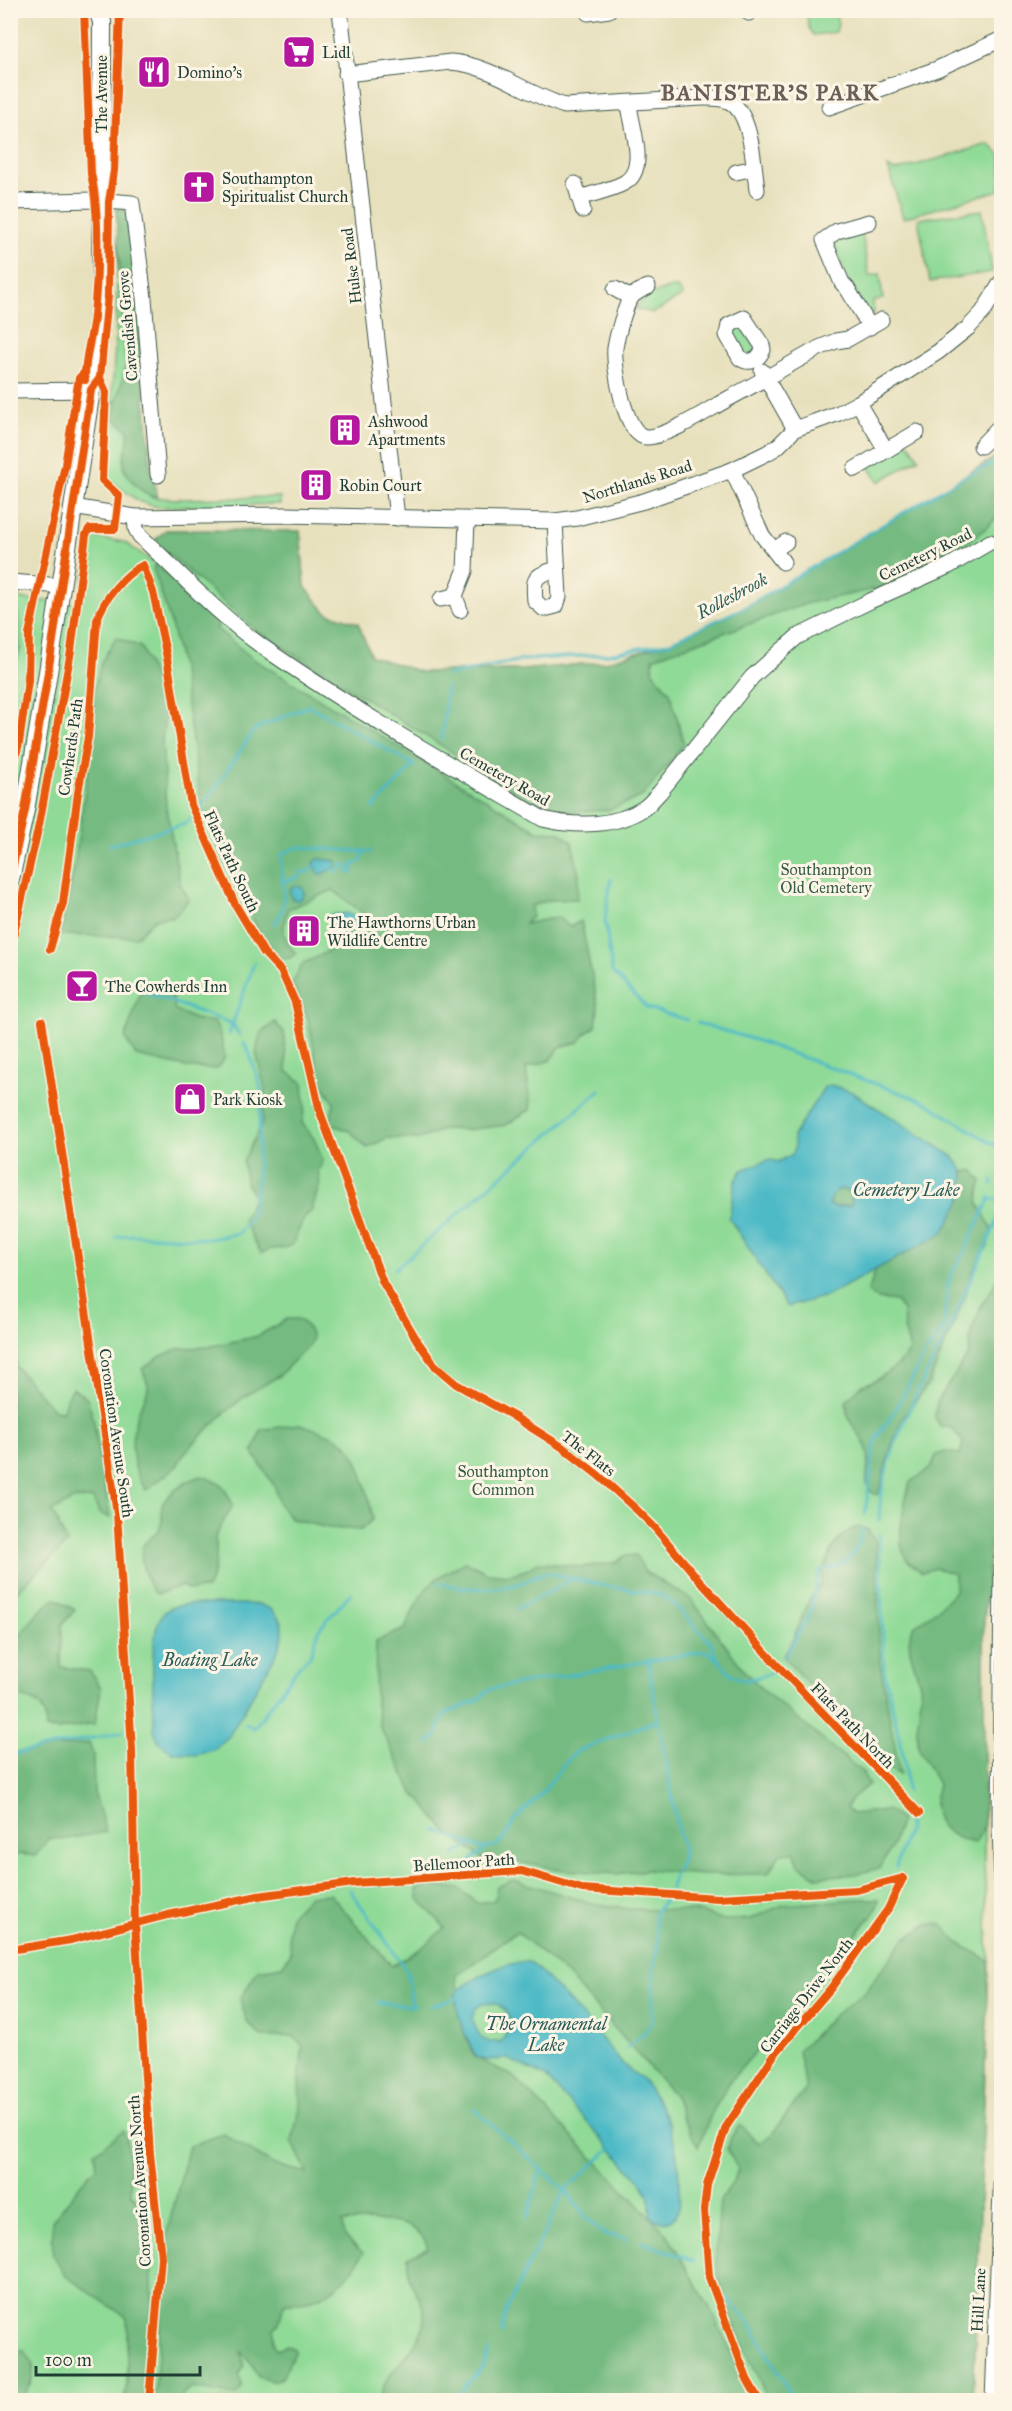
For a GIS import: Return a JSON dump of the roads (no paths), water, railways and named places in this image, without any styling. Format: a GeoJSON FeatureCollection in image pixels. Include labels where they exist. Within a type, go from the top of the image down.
{"type":"FeatureCollection","features":[{"type":"Feature","properties":{"kind":"main road","name":"The Avenue"},"geometry":{"type":"LineString","coordinates":[[10,879],[18,809],[62,586],[91,390],[101,295],[102,14]]}},
{"type":"Feature","properties":{"kind":"street","name":"Hulse Road"},"geometry":{"type":"LineString","coordinates":[[340,10],[397,518]]}},
{"type":"Feature","properties":{"kind":"street"},"geometry":{"type":"LineString","coordinates":[[588,13],[609,10]]}},
{"type":"Feature","properties":{"kind":"street"},"geometry":{"type":"LineString","coordinates":[[829,107],[937,69],[1002,39]]}},
{"type":"Feature","properties":{"kind":"street"},"geometry":{"type":"LineString","coordinates":[[346,74],[451,62],[462,63],[494,75],[548,101],[565,106],[702,98],[730,101],[742,112],[757,190]]}},
{"type":"Feature","properties":{"kind":"street"},"geometry":{"type":"LineString","coordinates":[[579,197],[626,183],[634,174],[638,162],[629,104]]}},
{"type":"Feature","properties":{"kind":"street"},"geometry":{"type":"LineString","coordinates":[[736,172],[754,168]]}},
{"type":"Feature","properties":{"kind":"street"},"geometry":{"type":"LineString","coordinates":[[10,202],[102,201]]}},
{"type":"Feature","properties":{"kind":"street","name":"Cavendish Grove"},"geometry":{"type":"LineString","coordinates":[[102,201],[132,203],[144,298],[158,475]]}},
{"type":"Feature","properties":{"kind":"street"},"geometry":{"type":"LineString","coordinates":[[648,287],[631,298],[619,327],[620,334],[615,349],[618,387],[624,407],[637,434],[647,437],[678,426],[819,348],[848,339],[876,323],[842,283],[818,239],[869,222]]}},
{"type":"Feature","properties":{"kind":"street"},"geometry":{"type":"LineString","coordinates":[[615,289],[631,298]]}},
{"type":"Feature","properties":{"kind":"street","name":"Northlands Road"},"geometry":{"type":"LineString","coordinates":[[73,507],[135,517],[285,515],[555,521],[577,518],[644,501],[732,470],[777,447],[795,429],[839,413],[858,403],[929,358],[961,334],[999,291]]}},
{"type":"Feature","properties":{"kind":"street"},"geometry":{"type":"LineString","coordinates":[[756,360],[795,429]]}},
{"type":"Feature","properties":{"kind":"street"},"geometry":{"type":"LineString","coordinates":[[10,391],[91,390]]}},
{"type":"Feature","properties":{"kind":"street"},"geometry":{"type":"LineString","coordinates":[[858,403],[886,450]]}},
{"type":"Feature","properties":{"kind":"street"},"geometry":{"type":"LineString","coordinates":[[855,469],[917,432]]}},
{"type":"Feature","properties":{"kind":"street"},"geometry":{"type":"LineString","coordinates":[[981,446],[998,434]]}},
{"type":"Feature","properties":{"kind":"street"},"geometry":{"type":"LineString","coordinates":[[732,470],[762,535],[781,551]]}},
{"type":"Feature","properties":{"kind":"street","name":"Cemetery Road"},"geometry":{"type":"LineString","coordinates":[[135,517],[136,529],[140,536],[225,616],[262,646],[424,750],[543,819],[564,825],[600,823],[624,818],[644,808],[660,792],[752,676],[797,637],[870,601],[950,566],[990,542]]}},
{"type":"Feature","properties":{"kind":"street"},"geometry":{"type":"LineString","coordinates":[[452,602],[465,571],[467,520]]}},
{"type":"Feature","properties":{"kind":"street"},"geometry":{"type":"LineString","coordinates":[[555,521],[557,568]]}},
{"type":"Feature","properties":{"kind":"street"},"geometry":{"type":"LineString","coordinates":[[10,582],[62,586]]}},
{"type":"Feature","properties":{"kind":"street"},"geometry":{"type":"LineString","coordinates":[[1002,1558],[1002,1880]]}},
{"type":"Feature","properties":{"kind":"street","name":"Hill Lane"},"geometry":{"type":"LineString","coordinates":[[993,2400],[998,2348],[1002,2168]]}},
{"type":"Feature","properties":{"kind":"water"},"geometry":{"type":"Polygon","coordinates":[[[318,859],[337,861],[337,866],[323,874],[318,874],[314,863],[318,859]]]}},
{"type":"Feature","properties":{"kind":"water"},"geometry":{"type":"Polygon","coordinates":[[[297,886],[302,888],[304,893],[302,898],[297,900],[292,898],[290,893],[292,888],[297,886]]]}},
{"type":"Feature","properties":{"kind":"water"},"geometry":{"type":"Polygon","coordinates":[[[349,913],[355,918],[354,925],[344,938],[334,938],[330,935],[332,926],[329,915],[349,913]]]}},
{"type":"Feature","properties":{"kind":"water","name":"Cemetery Lake"},"geometry":{"type":"Polygon","coordinates":[[[831,1085],[852,1092],[954,1157],[964,1172],[962,1199],[943,1233],[827,1296],[787,1307],[729,1218],[735,1182],[742,1170],[770,1159],[778,1162],[793,1154],[795,1147],[793,1136],[825,1086],[831,1085]],[[842,1189],[835,1191],[829,1205],[836,1207],[852,1205],[851,1191],[842,1189]]]}},
{"type":"Feature","properties":{"kind":"water","name":"Boating Lake"},"geometry":{"type":"Polygon","coordinates":[[[190,1604],[259,1604],[271,1609],[281,1621],[283,1636],[277,1653],[229,1736],[215,1749],[197,1755],[172,1752],[159,1743],[154,1730],[153,1655],[157,1627],[167,1610],[190,1604]]]}},
{"type":"Feature","properties":{"kind":"water","name":"The Ornamental Lake"},"geometry":{"type":"Polygon","coordinates":[[[519,1962],[530,1962],[554,1986],[622,2064],[641,2079],[660,2105],[675,2143],[679,2170],[680,2203],[678,2212],[669,2221],[659,2221],[651,2217],[649,2197],[640,2181],[546,2077],[508,2059],[484,2060],[476,2057],[461,2025],[456,1992],[486,1973],[519,1962]],[[495,2003],[482,2004],[475,2009],[472,2019],[480,2037],[489,2042],[501,2042],[508,2031],[510,2020],[506,2011],[495,2003]]]}},
{"type":"Feature","properties":{"kind":"waterway","name":"Rollesbrook"},"geometry":{"type":"LineString","coordinates":[[448,675],[522,660],[608,654],[668,643],[747,606],[962,478],[1002,459]]}},
{"type":"Feature","properties":{"kind":"waterway"},"geometry":{"type":"LineString","coordinates":[[442,739],[447,686]]}},
{"type":"Feature","properties":{"kind":"waterway"},"geometry":{"type":"LineString","coordinates":[[201,809],[255,729],[309,706],[414,765],[373,808]]}},
{"type":"Feature","properties":{"kind":"waterway"},"geometry":{"type":"LineString","coordinates":[[110,845],[185,824],[190,819]]}},
{"type":"Feature","properties":{"kind":"waterway"},"geometry":{"type":"LineString","coordinates":[[274,924],[279,917],[284,900],[282,854],[298,847],[371,852]]}},
{"type":"Feature","properties":{"kind":"waterway"},"geometry":{"type":"LineString","coordinates":[[332,869],[338,872],[342,865],[346,865],[352,873],[353,864],[361,861],[363,851]]}},
{"type":"Feature","properties":{"kind":"waterway"},"geometry":{"type":"LineString","coordinates":[[282,882],[299,877],[301,872],[308,872],[314,866]]}},
{"type":"Feature","properties":{"kind":"waterway"},"geometry":{"type":"LineString","coordinates":[[611,879],[605,919],[612,972],[647,1008],[687,1020]]}},
{"type":"Feature","properties":{"kind":"waterway"},"geometry":{"type":"LineString","coordinates":[[229,1034],[254,963]]}},
{"type":"Feature","properties":{"kind":"waterway"},"geometry":{"type":"LineString","coordinates":[[144,992],[233,1024],[239,1035]]}},
{"type":"Feature","properties":{"kind":"waterway"},"geometry":{"type":"LineString","coordinates":[[698,1023],[755,1040],[923,1101],[998,1147]]}},
{"type":"Feature","properties":{"kind":"waterway"},"geometry":{"type":"LineString","coordinates":[[116,1237],[130,1235],[210,1239],[239,1233],[251,1216],[257,1182],[261,1088],[244,1043]]}},
{"type":"Feature","properties":{"kind":"waterway"},"geometry":{"type":"LineString","coordinates":[[395,1269],[600,1090]]}},
{"type":"Feature","properties":{"kind":"waterway"},"geometry":{"type":"LineString","coordinates":[[879,1521],[881,1497],[893,1449],[996,1224],[999,1202],[996,1199],[989,1200],[990,1197]]}},
{"type":"Feature","properties":{"kind":"waterway"},"geometry":{"type":"LineString","coordinates":[[865,1514],[877,1437],[944,1326],[948,1284],[989,1200]]}},
{"type":"Feature","properties":{"kind":"waterway"},"geometry":{"type":"LineString","coordinates":[[785,1657],[810,1613],[819,1572],[845,1562],[857,1547],[863,1528]]}},
{"type":"Feature","properties":{"kind":"waterway"},"geometry":{"type":"LineString","coordinates":[[879,1534],[884,1670],[904,1760],[907,1791]]}},
{"type":"Feature","properties":{"kind":"waterway"},"geometry":{"type":"LineString","coordinates":[[438,1583],[488,1589],[518,1584],[540,1574],[548,1573],[606,1586],[659,1594],[674,1604],[711,1643],[718,1660],[732,1675],[747,1680],[768,1674],[775,1667]]}},
{"type":"Feature","properties":{"kind":"waterway"},"geometry":{"type":"LineString","coordinates":[[517,1609],[573,1579]]}},
{"type":"Feature","properties":{"kind":"waterway"},"geometry":{"type":"LineString","coordinates":[[246,1724],[254,1728],[299,1666],[310,1656],[320,1628],[351,1593]]}},
{"type":"Feature","properties":{"kind":"waterway"},"geometry":{"type":"LineString","coordinates":[[428,1743],[436,1736],[445,1714],[476,1701],[490,1689],[706,1651],[716,1658]]}},
{"type":"Feature","properties":{"kind":"waterway"},"geometry":{"type":"LineString","coordinates":[[435,1830],[484,1849],[497,1845],[505,1838],[515,1820],[542,1793],[577,1751],[658,1720],[648,1660]]}},
{"type":"Feature","properties":{"kind":"waterway"},"geometry":{"type":"LineString","coordinates":[[658,1720],[683,1852],[671,1889]]}},
{"type":"Feature","properties":{"kind":"waterway"},"geometry":{"type":"LineString","coordinates":[[10,1755],[123,1732]]}},
{"type":"Feature","properties":{"kind":"waterway"},"geometry":{"type":"LineString","coordinates":[[896,1867],[908,1829],[907,1808]]}},
{"type":"Feature","properties":{"kind":"waterway"},"geometry":{"type":"LineString","coordinates":[[453,1855],[472,1845]]}},
{"type":"Feature","properties":{"kind":"waterway"},"geometry":{"type":"LineString","coordinates":[[465,1866],[484,1850]]}},
{"type":"Feature","properties":{"kind":"waterway"},"geometry":{"type":"LineString","coordinates":[[407,1883],[463,1878]]}},
{"type":"Feature","properties":{"kind":"waterway"},"geometry":{"type":"LineString","coordinates":[[364,1886],[399,1883]]}},
{"type":"Feature","properties":{"kind":"waterway"},"geometry":{"type":"LineString","coordinates":[[350,1890],[407,1971],[412,2006]]}},
{"type":"Feature","properties":{"kind":"waterway"},"geometry":{"type":"LineString","coordinates":[[626,2049],[646,2031],[652,2021],[654,1965],[658,1943],[655,1913],[666,1898]]}},
{"type":"Feature","properties":{"kind":"waterway"},"geometry":{"type":"LineString","coordinates":[[431,2006],[456,1998]]}},
{"type":"Feature","properties":{"kind":"waterway"},"geometry":{"type":"LineString","coordinates":[[378,2003],[415,2006]]}},
{"type":"Feature","properties":{"kind":"waterway"},"geometry":{"type":"LineString","coordinates":[[474,2109],[565,2190],[589,2221],[604,2234],[627,2239]]}},
{"type":"Feature","properties":{"kind":"waterway"},"geometry":{"type":"LineString","coordinates":[[502,2334],[506,2311],[565,2190],[610,2149]]}},
{"type":"Feature","properties":{"kind":"waterway"},"geometry":{"type":"LineString","coordinates":[[527,2217],[541,2169]]}},
{"type":"Feature","properties":{"kind":"waterway"},"geometry":{"type":"LineString","coordinates":[[642,2242],[694,2261]]}},
{"type":"Feature","properties":{"kind":"waterway"},"geometry":{"type":"LineString","coordinates":[[728,2298],[752,2327],[794,2400]]}},
{"type":"Feature","properties":{"kind":"waterway"},"geometry":{"type":"LineString","coordinates":[[454,2400],[483,2366],[489,2351]]}},
{"type":"Feature","properties":{"kind":"place","name":"Lidl"},"geometry":{"type":"Point","coordinates":[299,52]}},
{"type":"Feature","properties":{"kind":"place","name":"Domino's"},"geometry":{"type":"Point","coordinates":[154,72]}},
{"type":"Feature","properties":{"kind":"place","name":"Southampton Spiritualist Church"},"geometry":{"type":"Point","coordinates":[199,187]}},
{"type":"Feature","properties":{"kind":"place","name":"Ashwood Apartments"},"geometry":{"type":"Point","coordinates":[345,430]}},
{"type":"Feature","properties":{"kind":"place","name":"Robin Court"},"geometry":{"type":"Point","coordinates":[316,485]}},
{"type":"Feature","properties":{"kind":"place","name":"The Hawthorns Urban Wildlife Centre"},"geometry":{"type":"Point","coordinates":[304,931]}},
{"type":"Feature","properties":{"kind":"place","name":"The Cowherds Inn"},"geometry":{"type":"Point","coordinates":[82,986]}},
{"type":"Feature","properties":{"kind":"place","name":"Park Kiosk"},"geometry":{"type":"Point","coordinates":[190,1099]}},
{"type":"Feature","properties":{"kind":"district","name":"BANISTER'S PARK"},"geometry":{"type":"Point","coordinates":[770,92]}},
{"type":"Feature","properties":{"kind":"park label","name":"Southampton Old Cemetery"},"geometry":{"type":"Point","coordinates":[826,878]}},
{"type":"Feature","properties":{"kind":"park label","name":"Southampton Common"},"geometry":{"type":"Point","coordinates":[503,1480]}}]}
